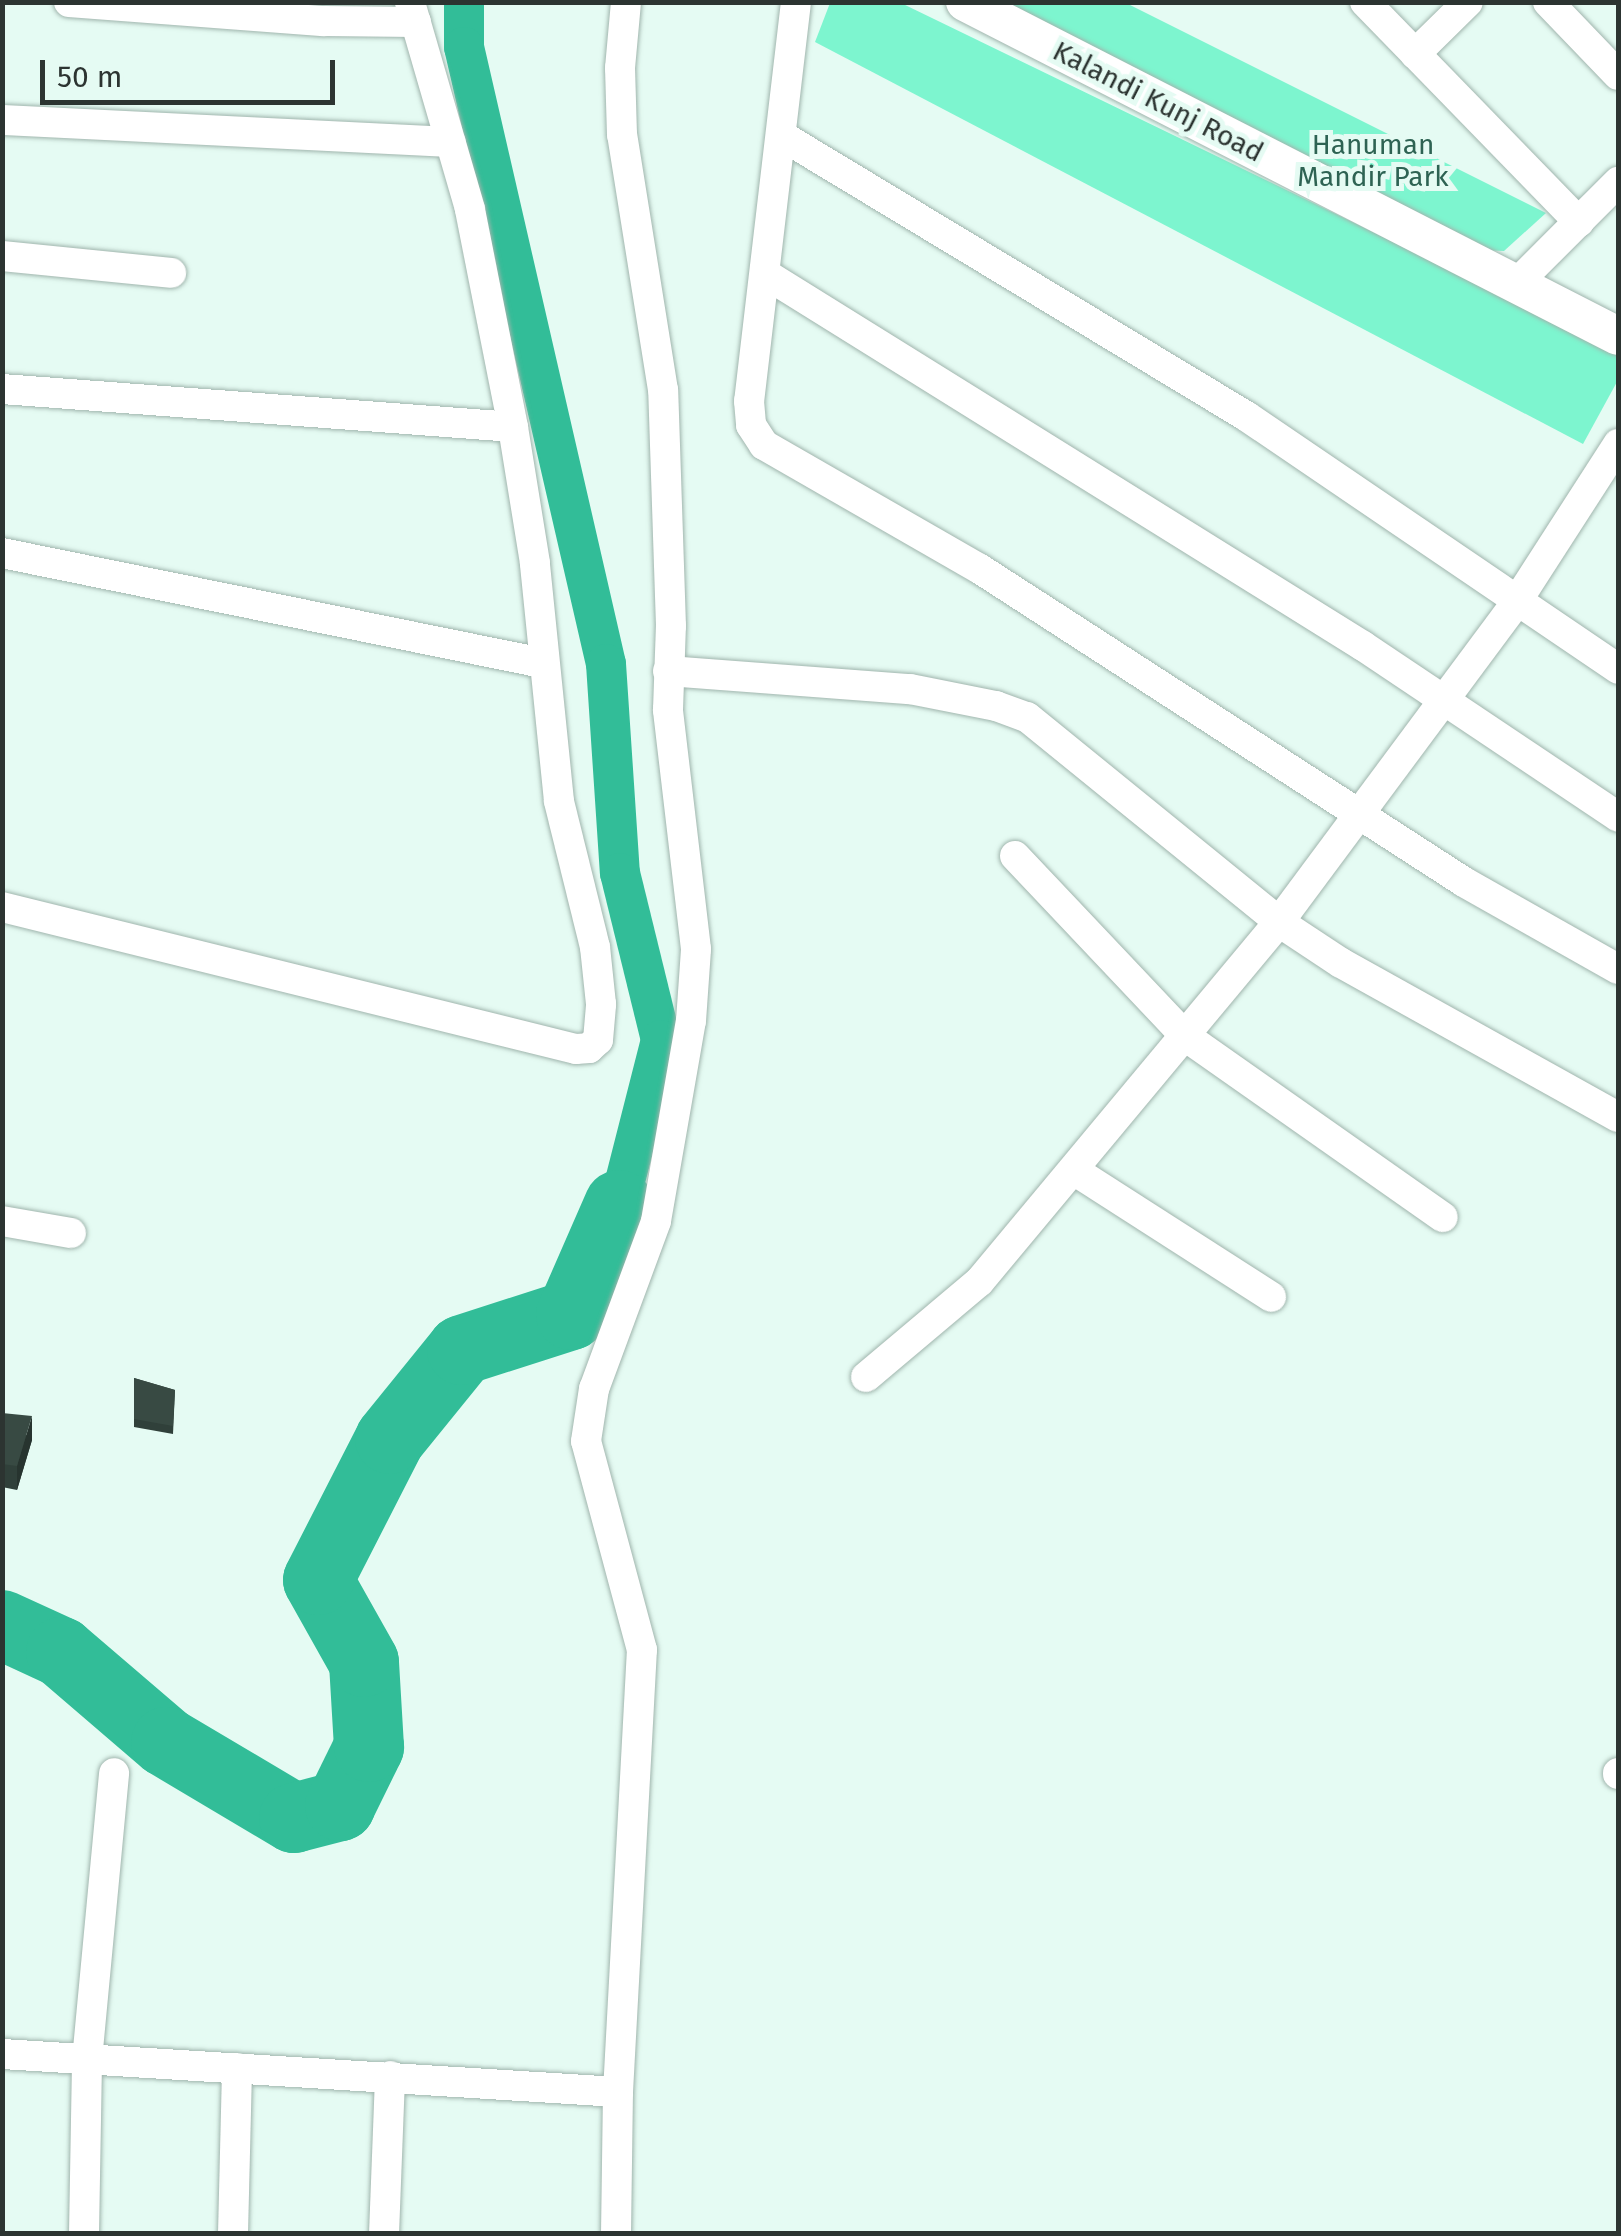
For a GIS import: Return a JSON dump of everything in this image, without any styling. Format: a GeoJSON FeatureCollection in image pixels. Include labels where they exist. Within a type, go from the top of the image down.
{"type":"FeatureCollection","features":[{"type":"Feature","properties":{"kind":"street"},"geometry":{"type":"LineString","coordinates":[[2,907],[576,1049],[589,1048],[598,1040],[602,1024],[595,947],[560,801],[542,664],[535,563],[513,427],[470,209],[413,12],[324,21],[69,2]]}},
{"type":"Feature","properties":{"kind":"street"},"geometry":{"type":"LineString","coordinates":[[616,2234],[618,2092],[642,1650],[586,1440],[594,1389],[656,1221],[691,1021],[696,949],[676,786],[668,671],[663,390],[620,101],[626,2]]}},
{"type":"Feature","properties":{"kind":"street"},"geometry":{"type":"LineString","coordinates":[[796,2],[767,275],[749,400],[751,425],[764,445],[980,569],[1464,882],[1618,969]]}},
{"type":"Feature","properties":{"kind":"street","name":"Kalandi Kunj Road"},"geometry":{"type":"LineString","coordinates":[[966,2],[1618,336]]}},
{"type":"Feature","properties":{"kind":"street"},"geometry":{"type":"LineString","coordinates":[[1365,2],[1579,222]]}},
{"type":"Feature","properties":{"kind":"street"},"geometry":{"type":"LineString","coordinates":[[1416,54],[1468,2]]}},
{"type":"Feature","properties":{"kind":"street"},"geometry":{"type":"LineString","coordinates":[[1548,2],[1618,75]]}},
{"type":"Feature","properties":{"kind":"street"},"geometry":{"type":"LineString","coordinates":[[2,120],[450,142]]}},
{"type":"Feature","properties":{"kind":"street"},"geometry":{"type":"LineString","coordinates":[[782,136],[1246,416],[1618,669]]}},
{"type":"Feature","properties":{"kind":"street"},"geometry":{"type":"LineString","coordinates":[[1515,285],[1618,182]]}},
{"type":"Feature","properties":{"kind":"street"},"geometry":{"type":"LineString","coordinates":[[2,256],[171,273]]}},
{"type":"Feature","properties":{"kind":"street"},"geometry":{"type":"LineString","coordinates":[[767,275],[1444,700],[1618,817]]}},
{"type":"Feature","properties":{"kind":"street"},"geometry":{"type":"LineString","coordinates":[[2,389],[513,427]]}},
{"type":"Feature","properties":{"kind":"street"},"geometry":{"type":"LineString","coordinates":[[866,1377],[979,1282],[1279,922],[1517,600],[1618,444]]}},
{"type":"Feature","properties":{"kind":"street"},"geometry":{"type":"LineString","coordinates":[[2,553],[542,664]]}},
{"type":"Feature","properties":{"kind":"street"},"geometry":{"type":"LineString","coordinates":[[668,671],[910,689],[1014,711],[1052,734],[1176,842],[1279,922],[1342,963],[1618,1117]]}},
{"type":"Feature","properties":{"kind":"street"},"geometry":{"type":"LineString","coordinates":[[1015,856],[1186,1036],[1443,1217]]}},
{"type":"Feature","properties":{"kind":"street"},"geometry":{"type":"LineString","coordinates":[[1075,1171],[1271,1296]]}},
{"type":"Feature","properties":{"kind":"street"},"geometry":{"type":"LineString","coordinates":[[2,1221],[72,1233]]}},
{"type":"Feature","properties":{"kind":"street"},"geometry":{"type":"LineString","coordinates":[[84,2234],[88,2060],[114,1773]]}},
{"type":"Feature","properties":{"kind":"street"},"geometry":{"type":"LineString","coordinates":[[2,2054],[618,2092]]}},
{"type":"Feature","properties":{"kind":"street"},"geometry":{"type":"LineString","coordinates":[[234,2234],[237,2068]]}},
{"type":"Feature","properties":{"kind":"street"},"geometry":{"type":"LineString","coordinates":[[384,2234],[390,2076]]}},
{"type":"Feature","properties":{"kind":"green space"},"geometry":{"type":"Polygon","coordinates":[[[830,3],[901,3],[1618,351],[1618,380],[1583,444],[815,42],[830,3]]]}},
{"type":"Feature","properties":{"kind":"green space","name":"Hanuman Mandir Park"},"geometry":{"type":"Polygon","coordinates":[[[991,3],[1126,3],[1546,213],[1504,251],[1481,250],[991,3]]]}},
{"type":"Feature","properties":{"kind":"building"},"geometry":{"type":"Polygon","coordinates":[[[134,1378],[175,1390],[173,1426],[134,1419],[134,1378]]]}},
{"type":"Feature","properties":{"kind":"building"},"geometry":{"type":"Polygon","coordinates":[[[2,1413],[32,1416],[17,1466],[2,1464],[2,1413]]]}},
{"type":"Feature","properties":{"kind":"waterway"},"geometry":{"type":"LineString","coordinates":[[464,2],[464,47],[606,664],[620,873],[661,1040],[619,1205]]}},
{"type":"Feature","properties":{"kind":"waterway"},"geometry":{"type":"LineString","coordinates":[[2,1625],[61,1652],[166,1742],[294,1818],[340,1806],[369,1747],[364,1662],[318,1580],[390,1439],[462,1350],[571,1315],[619,1205]]}}]}
